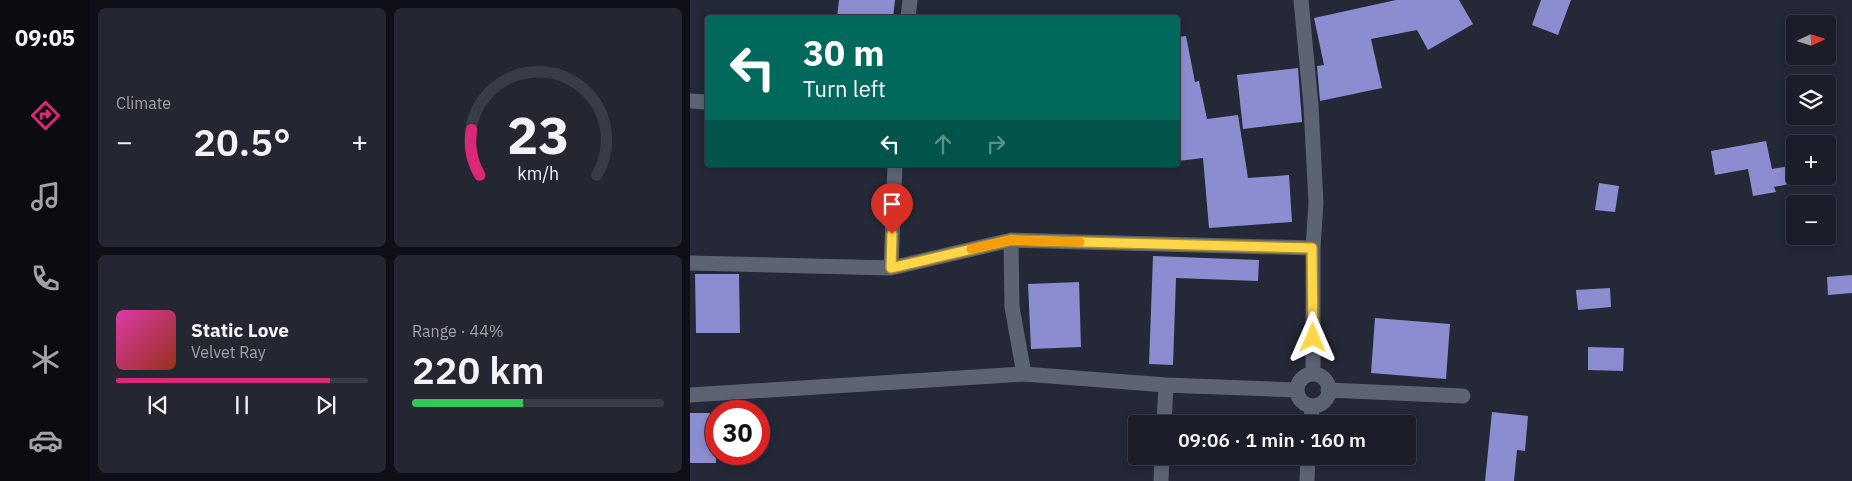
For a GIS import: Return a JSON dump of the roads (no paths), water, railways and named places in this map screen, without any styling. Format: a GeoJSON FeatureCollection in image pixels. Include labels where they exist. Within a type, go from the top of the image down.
{"type":"FeatureCollection","features":[{"type":"Feature","properties":{"kind":"street"},"geometry":{"type":"LineString","coordinates":[[908,15],[910,0]]}},
{"type":"Feature","properties":{"kind":"street"},"geometry":{"type":"LineString","coordinates":[[1302,0],[1311,106],[1316,203],[1312,248],[1313,374]]}},
{"type":"Feature","properties":{"kind":"street"},"geometry":{"type":"LineString","coordinates":[[690,101],[705,102]]}},
{"type":"Feature","properties":{"kind":"street"},"geometry":{"type":"LineString","coordinates":[[891,268],[895,167]]}},
{"type":"Feature","properties":{"kind":"street"},"geometry":{"type":"LineString","coordinates":[[690,263],[891,268],[1011,240],[1312,248]]}},
{"type":"Feature","properties":{"kind":"street"},"geometry":{"type":"LineString","coordinates":[[1011,240],[1012,307],[1024,374]]}},
{"type":"Feature","properties":{"kind":"street"},"geometry":{"type":"LineString","coordinates":[[690,395],[1024,374],[1166,385],[1297,390]]}},
{"type":"Feature","properties":{"kind":"street"},"geometry":{"type":"LineString","coordinates":[[1313,374],[1323,377],[1328,385],[1328,395],[1322,404],[1312,406],[1302,403],[1297,395],[1297,390],[1297,384],[1303,376],[1313,374]]}},
{"type":"Feature","properties":{"kind":"street"},"geometry":{"type":"LineString","coordinates":[[1164,415],[1166,385]]}},
{"type":"Feature","properties":{"kind":"street"},"geometry":{"type":"LineString","coordinates":[[1328,390],[1463,396]]}},
{"type":"Feature","properties":{"kind":"street"},"geometry":{"type":"LineString","coordinates":[[1312,406],[1312,415]]}},
{"type":"Feature","properties":{"kind":"street"},"geometry":{"type":"LineString","coordinates":[[1161,481],[1162,465]]}},
{"type":"Feature","properties":{"kind":"street"},"geometry":{"type":"LineString","coordinates":[[1306,481],[1307,465]]}}]}
